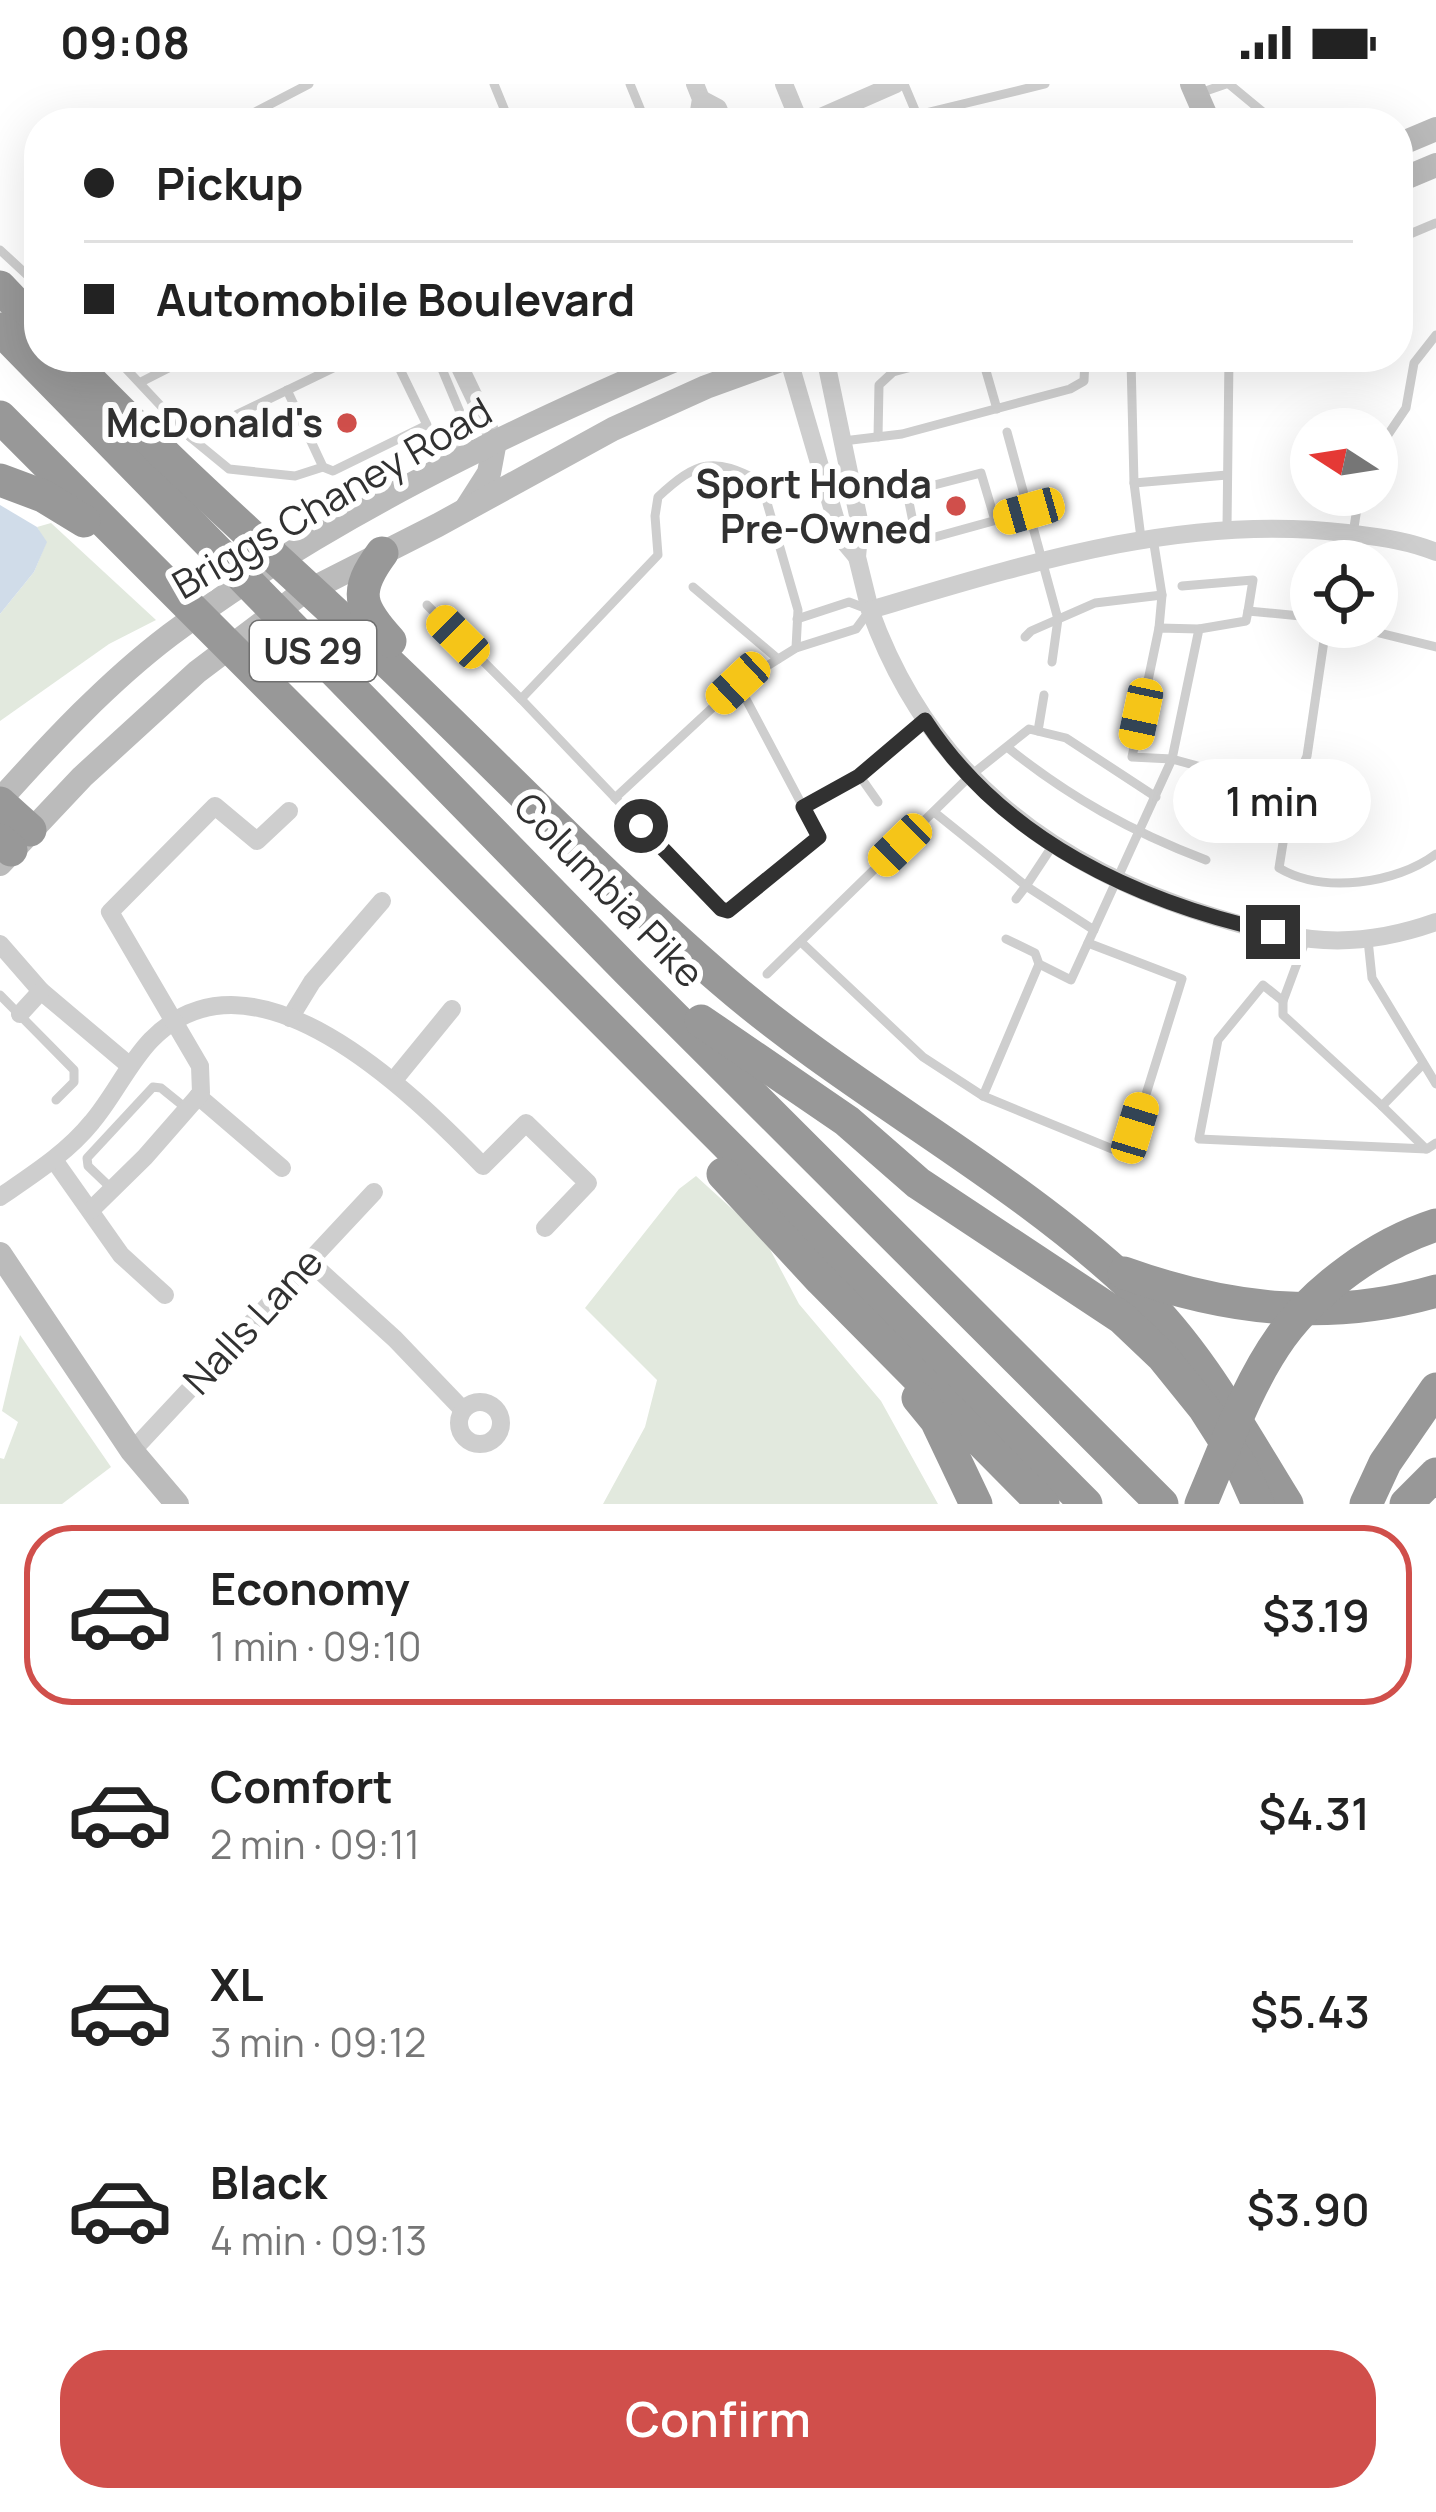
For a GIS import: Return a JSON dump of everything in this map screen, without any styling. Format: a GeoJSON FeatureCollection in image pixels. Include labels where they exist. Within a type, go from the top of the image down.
{"type":"FeatureCollection","features":[{"type":"Feature","properties":{"kind":"highway"},"geometry":{"type":"LineString","coordinates":[[0,287],[24,312]]}},
{"type":"Feature","properties":{"kind":"highway","name":"Columbia Pike"},"geometry":{"type":"LineString","coordinates":[[0,329],[24,354]]}},
{"type":"Feature","properties":{"kind":"highway","name":"Columbia Pike"},"geometry":{"type":"LineString","coordinates":[[42,372],[628,971],[1162,1504]]}},
{"type":"Feature","properties":{"kind":"highway"},"geometry":{"type":"LineString","coordinates":[[81,372],[304,592],[725,983],[840,1072],[1042,1211],[1138,1293],[1205,1371],[1286,1504]]}},
{"type":"Feature","properties":{"kind":"highway","name":"US 29"},"geometry":{"type":"LineString","coordinates":[[0,417],[1086,1504]]}},
{"type":"Feature","properties":{"kind":"highway"},"geometry":{"type":"LineString","coordinates":[[0,479],[43,496],[125,545]]}},
{"type":"Feature","properties":{"kind":"highway"},"geometry":{"type":"LineString","coordinates":[[382,553],[365,575],[362,596],[367,615],[540,807]]}},
{"type":"Feature","properties":{"kind":"highway"},"geometry":{"type":"LineString","coordinates":[[0,801],[10,846]]}},
{"type":"Feature","properties":{"kind":"highway"},"geometry":{"type":"LineString","coordinates":[[628,971],[847,1121],[918,1183],[1135,1330],[1190,1391],[1241,1466],[1258,1504]]}},
{"type":"Feature","properties":{"kind":"highway"},"geometry":{"type":"LineString","coordinates":[[571,992],[721,1172],[1043,1504]]}},
{"type":"Feature","properties":{"kind":"highway"},"geometry":{"type":"LineString","coordinates":[[897,1161],[1030,1237],[1177,1292],[1280,1311],[1350,1308],[1436,1292]]}},
{"type":"Feature","properties":{"kind":"highway"},"geometry":{"type":"LineString","coordinates":[[1201,1504],[1250,1393],[1281,1338],[1323,1292],[1370,1258],[1436,1225]]}},
{"type":"Feature","properties":{"kind":"highway"},"geometry":{"type":"LineString","coordinates":[[821,1280],[936,1420],[976,1504]]}},
{"type":"Feature","properties":{"kind":"highway"},"geometry":{"type":"LineString","coordinates":[[1366,1504],[1385,1463],[1436,1389]]}},
{"type":"Feature","properties":{"kind":"highway"},"geometry":{"type":"LineString","coordinates":[[1406,1504],[1436,1474]]}},
{"type":"Feature","properties":{"kind":"main road","name":"Briggs Chaney Road"},"geometry":{"type":"LineString","coordinates":[[0,801],[51,743],[167,637],[276,564],[618,372]]}},
{"type":"Feature","properties":{"kind":"main road","name":"Briggs Chaney Road"},"geometry":{"type":"LineString","coordinates":[[10,846],[197,671],[304,592],[613,429],[746,372]]}},
{"type":"Feature","properties":{"kind":"main road"},"geometry":{"type":"LineString","coordinates":[[465,511],[489,473],[495,441]]}},
{"type":"Feature","properties":{"kind":"main road"},"geometry":{"type":"LineString","coordinates":[[3,1267],[132,1451],[175,1503]]}},
{"type":"Feature","properties":{"kind":"street"},"geometry":{"type":"LineString","coordinates":[[841,108],[900,84]]}},
{"type":"Feature","properties":{"kind":"street"},"geometry":{"type":"LineString","coordinates":[[465,372],[495,441]]}},
{"type":"Feature","properties":{"kind":"street"},"geometry":{"type":"LineString","coordinates":[[792,372],[841,538],[857,557]]}},
{"type":"Feature","properties":{"kind":"street"},"geometry":{"type":"LineString","coordinates":[[828,372],[860,525],[857,557],[870,610],[925,720],[1012,818],[1118,882],[1240,925],[1306,939],[1368,940],[1390,938],[1436,922]]}},
{"type":"Feature","properties":{"kind":"street"},"geometry":{"type":"LineString","coordinates":[[870,610],[1147,537],[1227,527],[1299,527],[1391,538],[1436,552]]}},
{"type":"Feature","properties":{"kind":"street"},"geometry":{"type":"LineString","coordinates":[[91,1210],[192,1102],[203,1081],[200,1066],[110,912],[215,806],[257,841],[289,811]]}},
{"type":"Feature","properties":{"kind":"street"},"geometry":{"type":"LineString","coordinates":[[290,1018],[312,982],[382,901]]}},
{"type":"Feature","properties":{"kind":"street"},"geometry":{"type":"LineString","coordinates":[[0,944],[41,991],[130,1066]]}},
{"type":"Feature","properties":{"kind":"street"},"geometry":{"type":"LineString","coordinates":[[20,1013],[41,991]]}},
{"type":"Feature","properties":{"kind":"street"},"geometry":{"type":"LineString","coordinates":[[0,1197],[54,1160],[92,1123],[130,1066],[173,1022],[217,1004],[239,1004],[264,1007],[290,1018],[394,1080],[483,1166],[526,1123],[588,1183],[545,1228]]}},
{"type":"Feature","properties":{"kind":"street"},"geometry":{"type":"LineString","coordinates":[[394,1080],[452,1010]]}},
{"type":"Feature","properties":{"kind":"street"},"geometry":{"type":"LineString","coordinates":[[192,1102],[282,1168]]}},
{"type":"Feature","properties":{"kind":"street"},"geometry":{"type":"LineString","coordinates":[[54,1160],[122,1255],[165,1295]]}},
{"type":"Feature","properties":{"kind":"street","name":"Nalls Lane"},"geometry":{"type":"LineString","coordinates":[[132,1451],[374,1192]]}},
{"type":"Feature","properties":{"kind":"street"},"geometry":{"type":"LineString","coordinates":[[309,1261],[395,1339],[463,1410]]}},
{"type":"Feature","properties":{"kind":"lane"},"geometry":{"type":"LineString","coordinates":[[263,108],[309,84]]}},
{"type":"Feature","properties":{"kind":"lane"},"geometry":{"type":"LineString","coordinates":[[946,108],[1045,84]]}},
{"type":"Feature","properties":{"kind":"lane"},"geometry":{"type":"LineString","coordinates":[[1194,89],[1227,84],[1257,108]]}},
{"type":"Feature","properties":{"kind":"lane"},"geometry":{"type":"LineString","coordinates":[[0,250],[24,272]]}},
{"type":"Feature","properties":{"kind":"lane"},"geometry":{"type":"LineString","coordinates":[[1413,369],[1436,335]]}},
{"type":"Feature","properties":{"kind":"lane"},"geometry":{"type":"LineString","coordinates":[[131,372],[190,437],[229,469],[296,476],[323,466]]}},
{"type":"Feature","properties":{"kind":"lane"},"geometry":{"type":"LineString","coordinates":[[141,382],[161,372]]}},
{"type":"Feature","properties":{"kind":"lane"},"geometry":{"type":"LineString","coordinates":[[190,437],[325,372]]}},
{"type":"Feature","properties":{"kind":"lane"},"geometry":{"type":"LineString","coordinates":[[287,390],[323,466],[333,471],[427,425],[401,372]]}},
{"type":"Feature","properties":{"kind":"lane"},"geometry":{"type":"LineString","coordinates":[[443,372],[465,424],[464,441],[453,462]]}},
{"type":"Feature","properties":{"kind":"lane"},"geometry":{"type":"LineString","coordinates":[[878,437],[879,385],[893,372]]}},
{"type":"Feature","properties":{"kind":"lane"},"geometry":{"type":"LineString","coordinates":[[986,372],[997,409]]}},
{"type":"Feature","properties":{"kind":"lane"},"geometry":{"type":"LineString","coordinates":[[843,441],[878,437],[1070,389],[1084,380],[1084,372]]}},
{"type":"Feature","properties":{"kind":"lane"},"geometry":{"type":"LineString","coordinates":[[1131,372],[1134,483],[1162,595],[1132,757]]}},
{"type":"Feature","properties":{"kind":"lane"},"geometry":{"type":"LineString","coordinates":[[1227,527],[1228,372]]}},
{"type":"Feature","properties":{"kind":"lane"},"geometry":{"type":"LineString","coordinates":[[1398,420],[1406,408],[1412,372]]}},
{"type":"Feature","properties":{"kind":"lane"},"geometry":{"type":"LineString","coordinates":[[1007,432],[1058,619],[1052,662]]}},
{"type":"Feature","properties":{"kind":"lane"},"geometry":{"type":"LineString","coordinates":[[521,699],[662,559],[658,497],[694,467],[732,466],[761,482],[797,620],[796,648]]}},
{"type":"Feature","properties":{"kind":"lane"},"geometry":{"type":"LineString","coordinates":[[917,542],[907,493],[981,473],[994,520]]}},
{"type":"Feature","properties":{"kind":"lane"},"geometry":{"type":"LineString","coordinates":[[1134,483],[1227,475]]}},
{"type":"Feature","properties":{"kind":"lane"},"geometry":{"type":"LineString","coordinates":[[860,525],[917,542],[1029,511]]}},
{"type":"Feature","properties":{"kind":"lane"},"geometry":{"type":"LineString","coordinates":[[1353,534],[1356,516]]}},
{"type":"Feature","properties":{"kind":"lane"},"geometry":{"type":"LineString","coordinates":[[1159,628],[1246,621],[1253,580],[1182,586]]}},
{"type":"Feature","properties":{"kind":"lane"},"geometry":{"type":"LineString","coordinates":[[693,587],[778,659]]}},
{"type":"Feature","properties":{"kind":"lane"},"geometry":{"type":"LineString","coordinates":[[1025,637],[1095,604],[1162,595]]}},
{"type":"Feature","properties":{"kind":"lane"},"geometry":{"type":"LineString","coordinates":[[615,798],[738,683],[796,648],[856,628],[870,610],[849,602],[797,620]]}},
{"type":"Feature","properties":{"kind":"lane"},"geometry":{"type":"LineString","coordinates":[[427,605],[728,911],[819,837],[738,683]]}},
{"type":"Feature","properties":{"kind":"lane"},"geometry":{"type":"LineString","coordinates":[[1248,610],[1290,614]]}},
{"type":"Feature","properties":{"kind":"lane"},"geometry":{"type":"LineString","coordinates":[[1039,964],[1071,980],[1118,882],[1172,759],[1198,628]]}},
{"type":"Feature","properties":{"kind":"lane"},"geometry":{"type":"LineString","coordinates":[[1398,638],[1436,647]]}},
{"type":"Feature","properties":{"kind":"lane"},"geometry":{"type":"LineString","coordinates":[[1323,648],[1307,757],[1291,793],[1280,868],[1294,877],[1324,883],[1387,877],[1436,854]]}},
{"type":"Feature","properties":{"kind":"lane"},"geometry":{"type":"LineString","coordinates":[[1038,731],[1044,695]]}},
{"type":"Feature","properties":{"kind":"lane"},"geometry":{"type":"LineString","coordinates":[[803,807],[859,776],[925,720]]}},
{"type":"Feature","properties":{"kind":"lane"},"geometry":{"type":"LineString","coordinates":[[767,974],[970,776],[1029,729],[1066,738],[1156,797]]}},
{"type":"Feature","properties":{"kind":"lane"},"geometry":{"type":"LineString","coordinates":[[1007,747],[1058,788],[1139,835],[1206,860]]}},
{"type":"Feature","properties":{"kind":"lane"},"geometry":{"type":"LineString","coordinates":[[1112,772],[1132,757],[1172,759],[1212,770],[1254,766],[1291,793]]}},
{"type":"Feature","properties":{"kind":"lane"},"geometry":{"type":"LineString","coordinates":[[859,776],[878,802]]}},
{"type":"Feature","properties":{"kind":"lane"},"geometry":{"type":"LineString","coordinates":[[934,812],[1027,886],[1094,930]]}},
{"type":"Feature","properties":{"kind":"lane"},"geometry":{"type":"LineString","coordinates":[[1016,899],[1053,845]]}},
{"type":"Feature","properties":{"kind":"lane"},"geometry":{"type":"LineString","coordinates":[[983,1096],[1039,964],[1035,952],[1006,938]]}},
{"type":"Feature","properties":{"kind":"lane"},"geometry":{"type":"LineString","coordinates":[[1306,939],[1283,1000],[1283,1016],[1431,1146]]}},
{"type":"Feature","properties":{"kind":"lane"},"geometry":{"type":"LineString","coordinates":[[1368,940],[1372,978],[1436,1084]]}},
{"type":"Feature","properties":{"kind":"lane"},"geometry":{"type":"LineString","coordinates":[[801,942],[923,1058],[983,1096],[1127,1155],[1182,979],[1088,943]]}},
{"type":"Feature","properties":{"kind":"lane"},"geometry":{"type":"LineString","coordinates":[[1283,1000],[1263,985],[1218,1040],[1199,1139],[1431,1146]]}},
{"type":"Feature","properties":{"kind":"lane"},"geometry":{"type":"LineString","coordinates":[[0,995],[74,1070],[74,1082],[56,1100]]}},
{"type":"Feature","properties":{"kind":"lane"},"geometry":{"type":"LineString","coordinates":[[1382,1106],[1423,1064]]}},
{"type":"Feature","properties":{"kind":"lane"},"geometry":{"type":"LineString","coordinates":[[112,1189],[88,1166],[87,1158],[153,1087],[192,1102]]}},
{"type":"Feature","properties":{"kind":"shaded area"},"geometry":{"type":"Polygon","coordinates":[[[0,505],[37,527],[47,542],[34,572],[0,614],[0,505]]]}},
{"type":"Feature","properties":{"kind":"shaded area"},"geometry":{"type":"Polygon","coordinates":[[[51,523],[156,620],[109,644],[0,721],[0,614],[34,572],[46,543],[37,527],[51,523]]]}},
{"type":"Feature","properties":{"kind":"shaded area"},"geometry":{"type":"Polygon","coordinates":[[[696,1176],[764,1238],[799,1304],[881,1401],[938,1504],[603,1504],[645,1427],[657,1380],[585,1308],[679,1189],[696,1176]]]}},
{"type":"Feature","properties":{"kind":"shaded area"},"geometry":{"type":"Polygon","coordinates":[[[20,1335],[111,1467],[62,1504],[0,1504],[0,1458],[4,1459],[18,1422],[2,1411],[20,1335]]]}},
{"type":"Feature","properties":{"kind":"place","name":"McDonald's"},"geometry":{"type":"Point","coordinates":[347,423]}},
{"type":"Feature","properties":{"kind":"place","name":"Sport Honda Pre-Owned"},"geometry":{"type":"Point","coordinates":[956,506]}},
{"type":"Feature","properties":{"kind":"route"},"geometry":{"type":"LineString","coordinates":[[641,826],[728,911],[819,837],[803,807],[859,776],[925,720],[960,766],[1012,818],[1073,859],[1161,900],[1273,932]]}}]}
